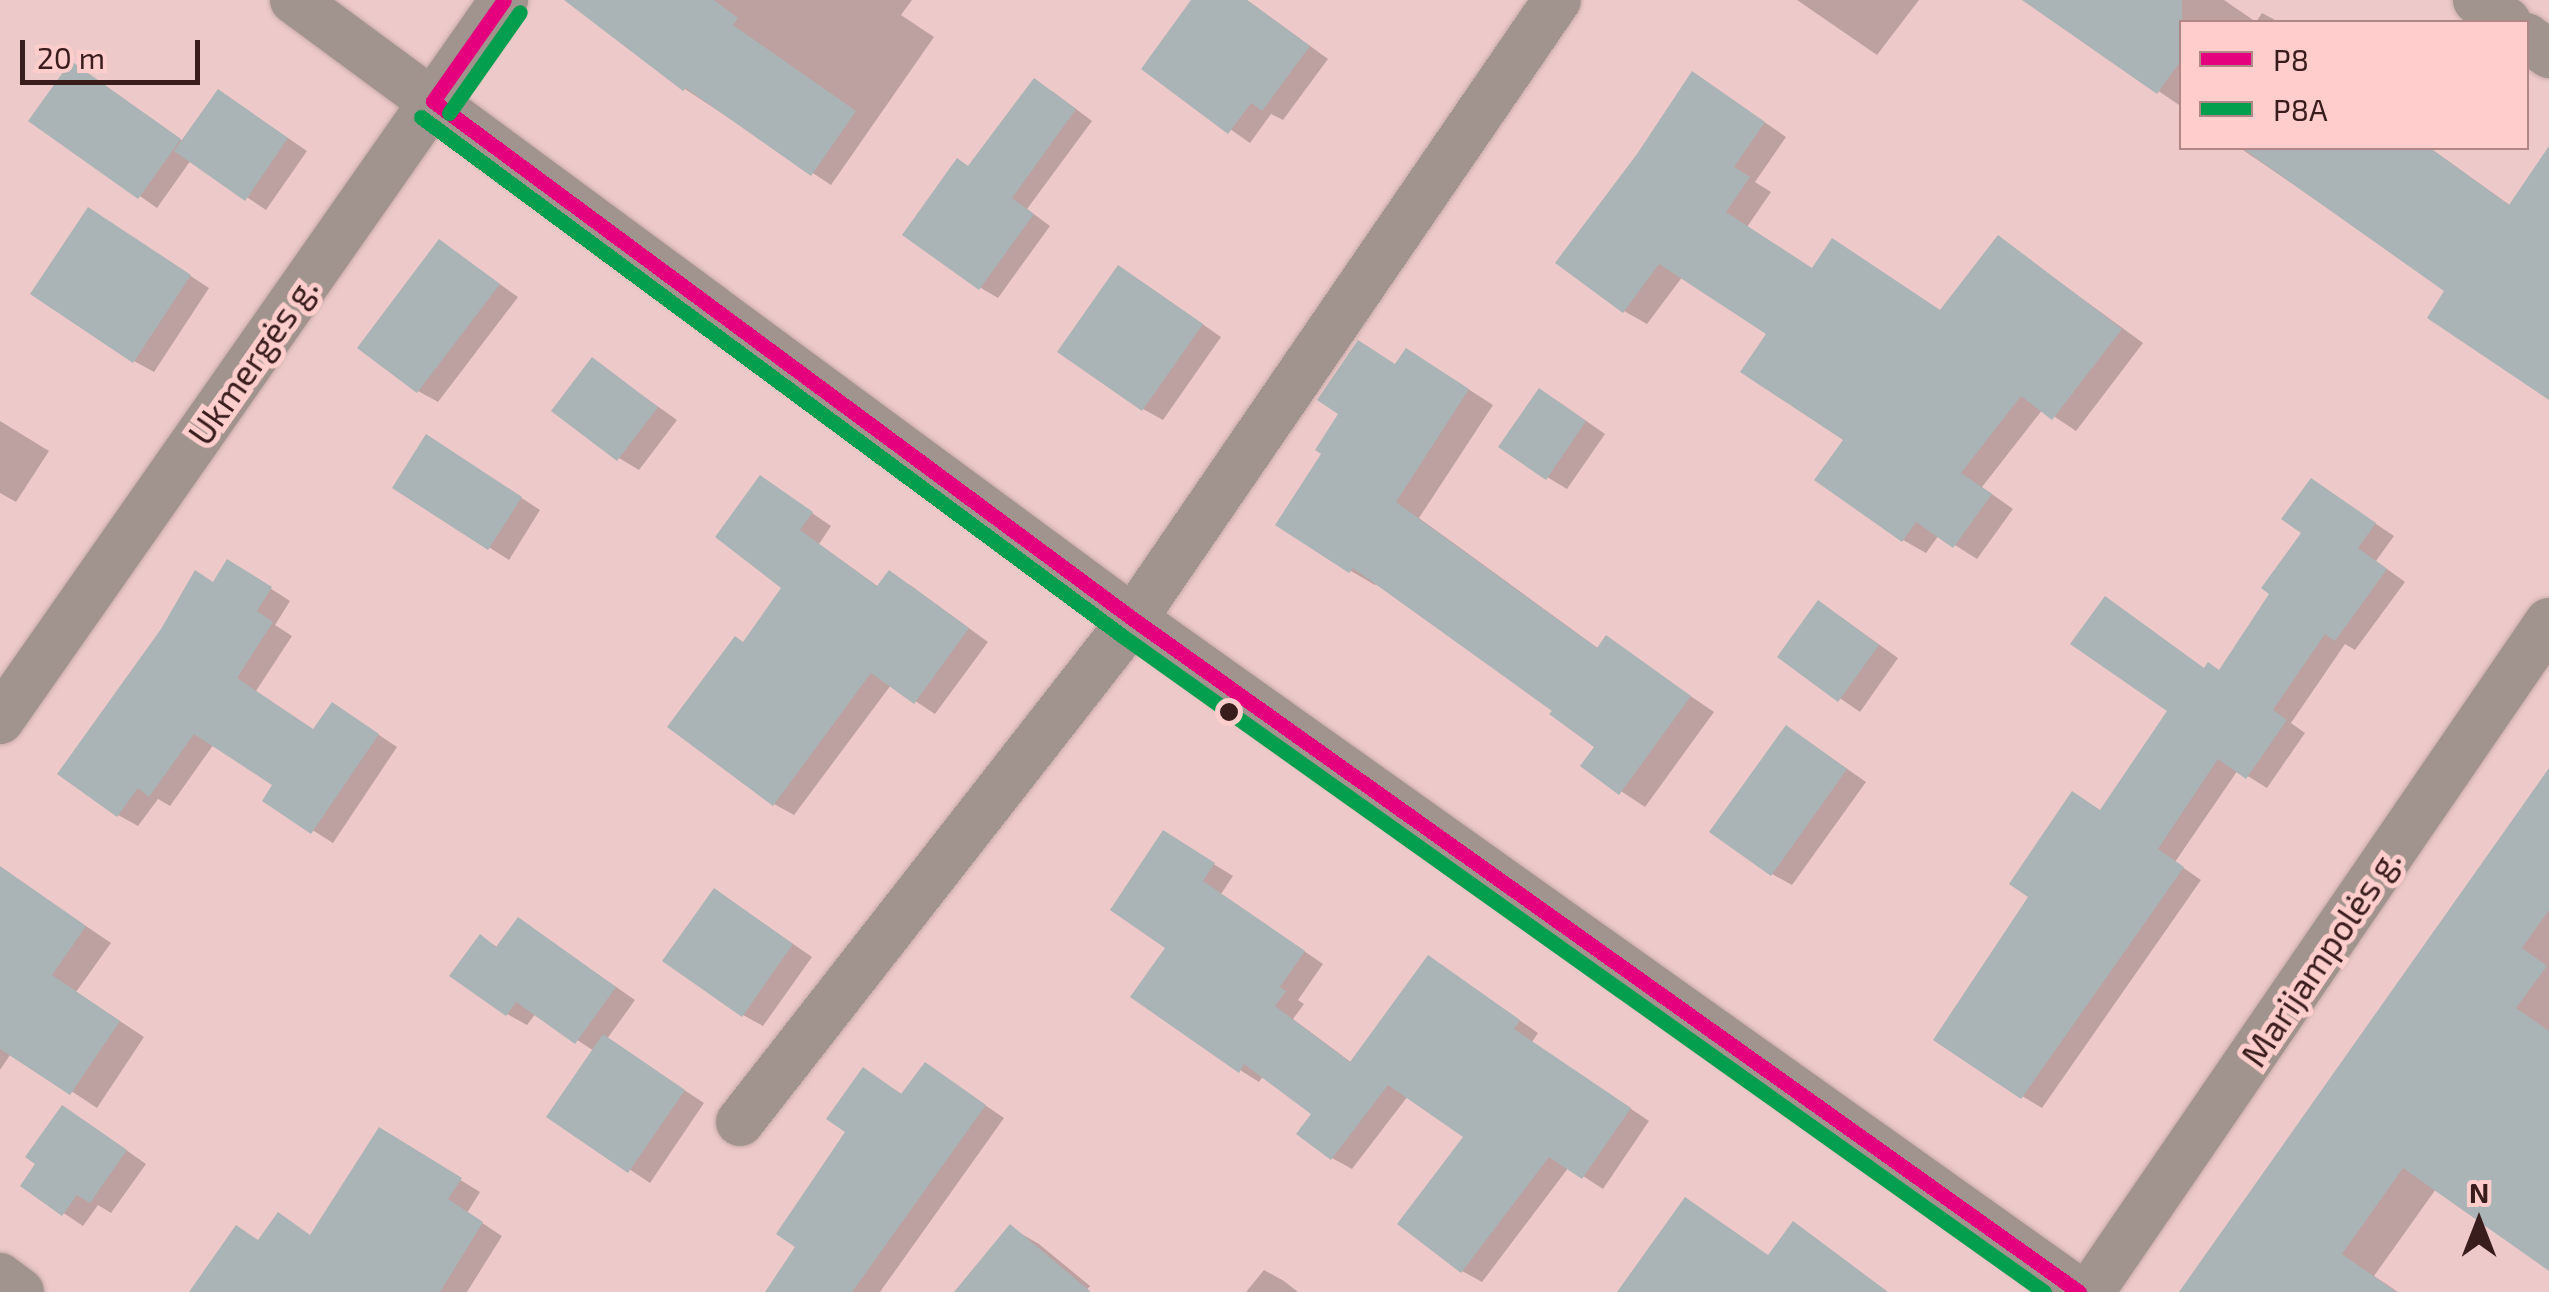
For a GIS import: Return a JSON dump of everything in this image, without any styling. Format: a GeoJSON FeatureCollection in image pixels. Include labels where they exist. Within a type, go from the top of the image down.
{"type":"FeatureCollection","features":[{"type":"Feature","properties":{"kind":"street"},"geometry":{"type":"LineString","coordinates":[[294,0],[1133,619],[2079,1292]]}},
{"type":"Feature","properties":{"kind":"street","name":"Ukmergės g."},"geometry":{"type":"LineString","coordinates":[[0,720],[504,0]]}},
{"type":"Feature","properties":{"kind":"street"},"geometry":{"type":"LineString","coordinates":[[740,1122],[1133,619],[1557,0]]}},
{"type":"Feature","properties":{"kind":"street"},"geometry":{"type":"LineString","coordinates":[[2477,0],[2504,20]]}},
{"type":"Feature","properties":{"kind":"street","name":"Marijampolės g."},"geometry":{"type":"LineString","coordinates":[[2090,1292],[2549,622]]}},
{"type":"Feature","properties":{"kind":"street"},"geometry":{"type":"LineString","coordinates":[[0,1278],[20,1292]]}},
{"type":"Feature","properties":{"kind":"building"},"geometry":{"type":"Polygon","coordinates":[[[564,0],[714,0],[738,18],[733,25],[856,111],[811,176],[686,88],[683,91],[564,0]]]}},
{"type":"Feature","properties":{"kind":"building"},"geometry":{"type":"Polygon","coordinates":[[[1191,0],[1247,0],[1310,46],[1262,111],[1251,103],[1228,134],[1141,69],[1191,0]]]}},
{"type":"Feature","properties":{"kind":"building"},"geometry":{"type":"Polygon","coordinates":[[[2022,0],[2182,0],[2179,63],[2157,94],[2022,0]]]}},
{"type":"Feature","properties":{"kind":"building"},"geometry":{"type":"Polygon","coordinates":[[[71,61],[181,139],[138,199],[28,121],[71,61]]]}},
{"type":"Feature","properties":{"kind":"building"},"geometry":{"type":"Polygon","coordinates":[[[1692,71],[1765,122],[1734,167],[1750,177],[1726,212],[1812,268],[1832,238],[1940,310],[1998,235],[2122,329],[2052,420],[2021,396],[1961,473],[1992,494],[1953,548],[1916,522],[1902,542],[1814,480],[1843,440],[1740,372],[1766,334],[1659,264],[1623,313],[1555,263],[1637,154],[1692,71]]]}},
{"type":"Feature","properties":{"kind":"building"},"geometry":{"type":"Polygon","coordinates":[[[1034,78],[1076,109],[1012,198],[1034,214],[979,290],[902,235],[957,158],[968,166],[1034,78]]]}},
{"type":"Feature","properties":{"kind":"building"},"geometry":{"type":"Polygon","coordinates":[[[218,89],[288,138],[245,201],[174,151],[218,89]]]}},
{"type":"Feature","properties":{"kind":"building"},"geometry":{"type":"Polygon","coordinates":[[[2549,146],[2549,400],[2427,318],[2444,291],[2245,150],[2433,150],[2509,205],[2549,146]]]}},
{"type":"Feature","properties":{"kind":"building"},"geometry":{"type":"Polygon","coordinates":[[[88,207],[191,275],[133,363],[30,294],[88,207]]]}},
{"type":"Feature","properties":{"kind":"building"},"geometry":{"type":"Polygon","coordinates":[[[439,239],[500,284],[417,393],[357,348],[439,239]]]}},
{"type":"Feature","properties":{"kind":"building"},"geometry":{"type":"Polygon","coordinates":[[[1118,265],[1203,324],[1142,411],[1057,352],[1118,265]]]}},
{"type":"Feature","properties":{"kind":"building"},"geometry":{"type":"Polygon","coordinates":[[[1358,340],[1395,364],[1406,348],[1469,389],[1396,502],[1597,648],[1606,635],[1691,696],[1619,795],[1580,766],[1594,747],[1549,714],[1552,711],[1353,568],[1349,573],[1275,525],[1321,454],[1315,450],[1338,414],[1317,400],[1358,340]]]}},
{"type":"Feature","properties":{"kind":"building"},"geometry":{"type":"Polygon","coordinates":[[[592,357],[658,407],[617,461],[551,411],[592,357]]]}},
{"type":"Feature","properties":{"kind":"building"},"geometry":{"type":"Polygon","coordinates":[[[1539,388],[1586,421],[1546,480],[1498,447],[1539,388]]]}},
{"type":"Feature","properties":{"kind":"building"},"geometry":{"type":"Polygon","coordinates":[[[426,434],[522,497],[488,550],[392,488],[426,434]]]}},
{"type":"Feature","properties":{"kind":"building"},"geometry":{"type":"Polygon","coordinates":[[[760,475],[813,512],[800,530],[877,586],[889,570],[969,628],[914,704],[871,673],[773,806],[667,727],[735,636],[743,642],[781,588],[715,537],[760,475]]]}},
{"type":"Feature","properties":{"kind":"building"},"geometry":{"type":"Polygon","coordinates":[[[2311,478],[2376,523],[2358,548],[2387,569],[2335,641],[2325,634],[2273,710],[2287,720],[2246,779],[2218,759],[2158,849],[2184,867],[2021,1099],[1933,1040],[2028,897],[2009,884],[2072,791],[2100,810],[2167,711],[2070,644],[2105,596],[2204,668],[2208,662],[2219,670],[2269,594],[2261,588],[2301,533],[2281,519],[2311,478]]]}},
{"type":"Feature","properties":{"kind":"building"},"geometry":{"type":"Polygon","coordinates":[[[227,559],[272,587],[257,611],[273,622],[237,678],[313,729],[332,702],[379,734],[311,834],[262,801],[272,785],[194,734],[149,797],[138,788],[117,817],[57,774],[161,629],[195,570],[213,582],[227,559]]]}},
{"type":"Feature","properties":{"kind":"building"},"geometry":{"type":"Polygon","coordinates":[[[1818,600],[1879,645],[1838,702],[1777,657],[1818,600]]]}},
{"type":"Feature","properties":{"kind":"building"},"geometry":{"type":"Polygon","coordinates":[[[1786,725],[1847,769],[1771,876],[1709,832],[1786,725]]]}},
{"type":"Feature","properties":{"kind":"building"},"geometry":{"type":"Polygon","coordinates":[[[2549,768],[2549,910],[2522,948],[2547,966],[2516,1008],[2549,1031],[2549,1271],[2403,1168],[2342,1254],[2396,1292],[2179,1292],[2549,768]]]}},
{"type":"Feature","properties":{"kind":"building"},"geometry":{"type":"Polygon","coordinates":[[[1163,830],[1215,863],[1203,881],[1305,951],[1280,987],[1286,991],[1275,1006],[1350,1062],[1428,955],[1520,1020],[1514,1029],[1631,1108],[1582,1179],[1549,1157],[1461,1273],[1397,1224],[1463,1137],[1388,1085],[1331,1160],[1296,1134],[1311,1114],[1244,1064],[1239,1073],[1130,997],[1165,948],[1110,910],[1163,830]]]}},
{"type":"Feature","properties":{"kind":"building"},"geometry":{"type":"Polygon","coordinates":[[[0,866],[86,926],[52,975],[120,1021],[70,1095],[0,1049],[0,866]]]}},
{"type":"Feature","properties":{"kind":"building"},"geometry":{"type":"Polygon","coordinates":[[[714,888],[793,944],[742,1017],[662,961],[714,888]]]}},
{"type":"Feature","properties":{"kind":"building"},"geometry":{"type":"Polygon","coordinates":[[[518,917],[616,987],[575,1044],[516,1002],[506,1016],[449,976],[480,934],[496,947],[518,917]]]}},
{"type":"Feature","properties":{"kind":"building"},"geometry":{"type":"Polygon","coordinates":[[[603,1034],[685,1090],[628,1173],[546,1117],[603,1034]]]}},
{"type":"Feature","properties":{"kind":"building"},"geometry":{"type":"Polygon","coordinates":[[[925,1062],[986,1105],[852,1292],[765,1292],[795,1247],[776,1234],[845,1132],[826,1119],[863,1067],[901,1094],[925,1062]]]}},
{"type":"Feature","properties":{"kind":"building"},"geometry":{"type":"Polygon","coordinates":[[[62,1105],[127,1150],[90,1203],[77,1195],[62,1216],[20,1186],[35,1164],[25,1157],[62,1105]]]}},
{"type":"Feature","properties":{"kind":"building"},"geometry":{"type":"Polygon","coordinates":[[[379,1127],[462,1178],[448,1199],[483,1222],[440,1292],[189,1292],[236,1225],[258,1240],[278,1212],[310,1235],[379,1127]]]}},
{"type":"Feature","properties":{"kind":"building"},"geometry":{"type":"Polygon","coordinates":[[[1685,1197],[1768,1255],[1793,1221],[1888,1292],[1617,1292],[1685,1197]]]}},
{"type":"Feature","properties":{"kind":"building"},"geometry":{"type":"Polygon","coordinates":[[[1010,1224],[1091,1292],[954,1292],[1010,1224]]]}},
{"type":"Feature","properties":{"kind":"transit line","name":"P8"},"geometry":{"type":"LineString","coordinates":[[433,101],[504,0]]}},
{"type":"Feature","properties":{"kind":"transit line","name":"P8A"},"geometry":{"type":"LineString","coordinates":[[449,113],[520,12]]}},
{"type":"Feature","properties":{"kind":"transit line","name":"P8"},"geometry":{"type":"LineString","coordinates":[[433,101],[1133,619],[2079,1292]]}},
{"type":"Feature","properties":{"kind":"transit line","name":"P8A"},"geometry":{"type":"LineString","coordinates":[[421,117],[1121,635],[2044,1292]]}}]}
